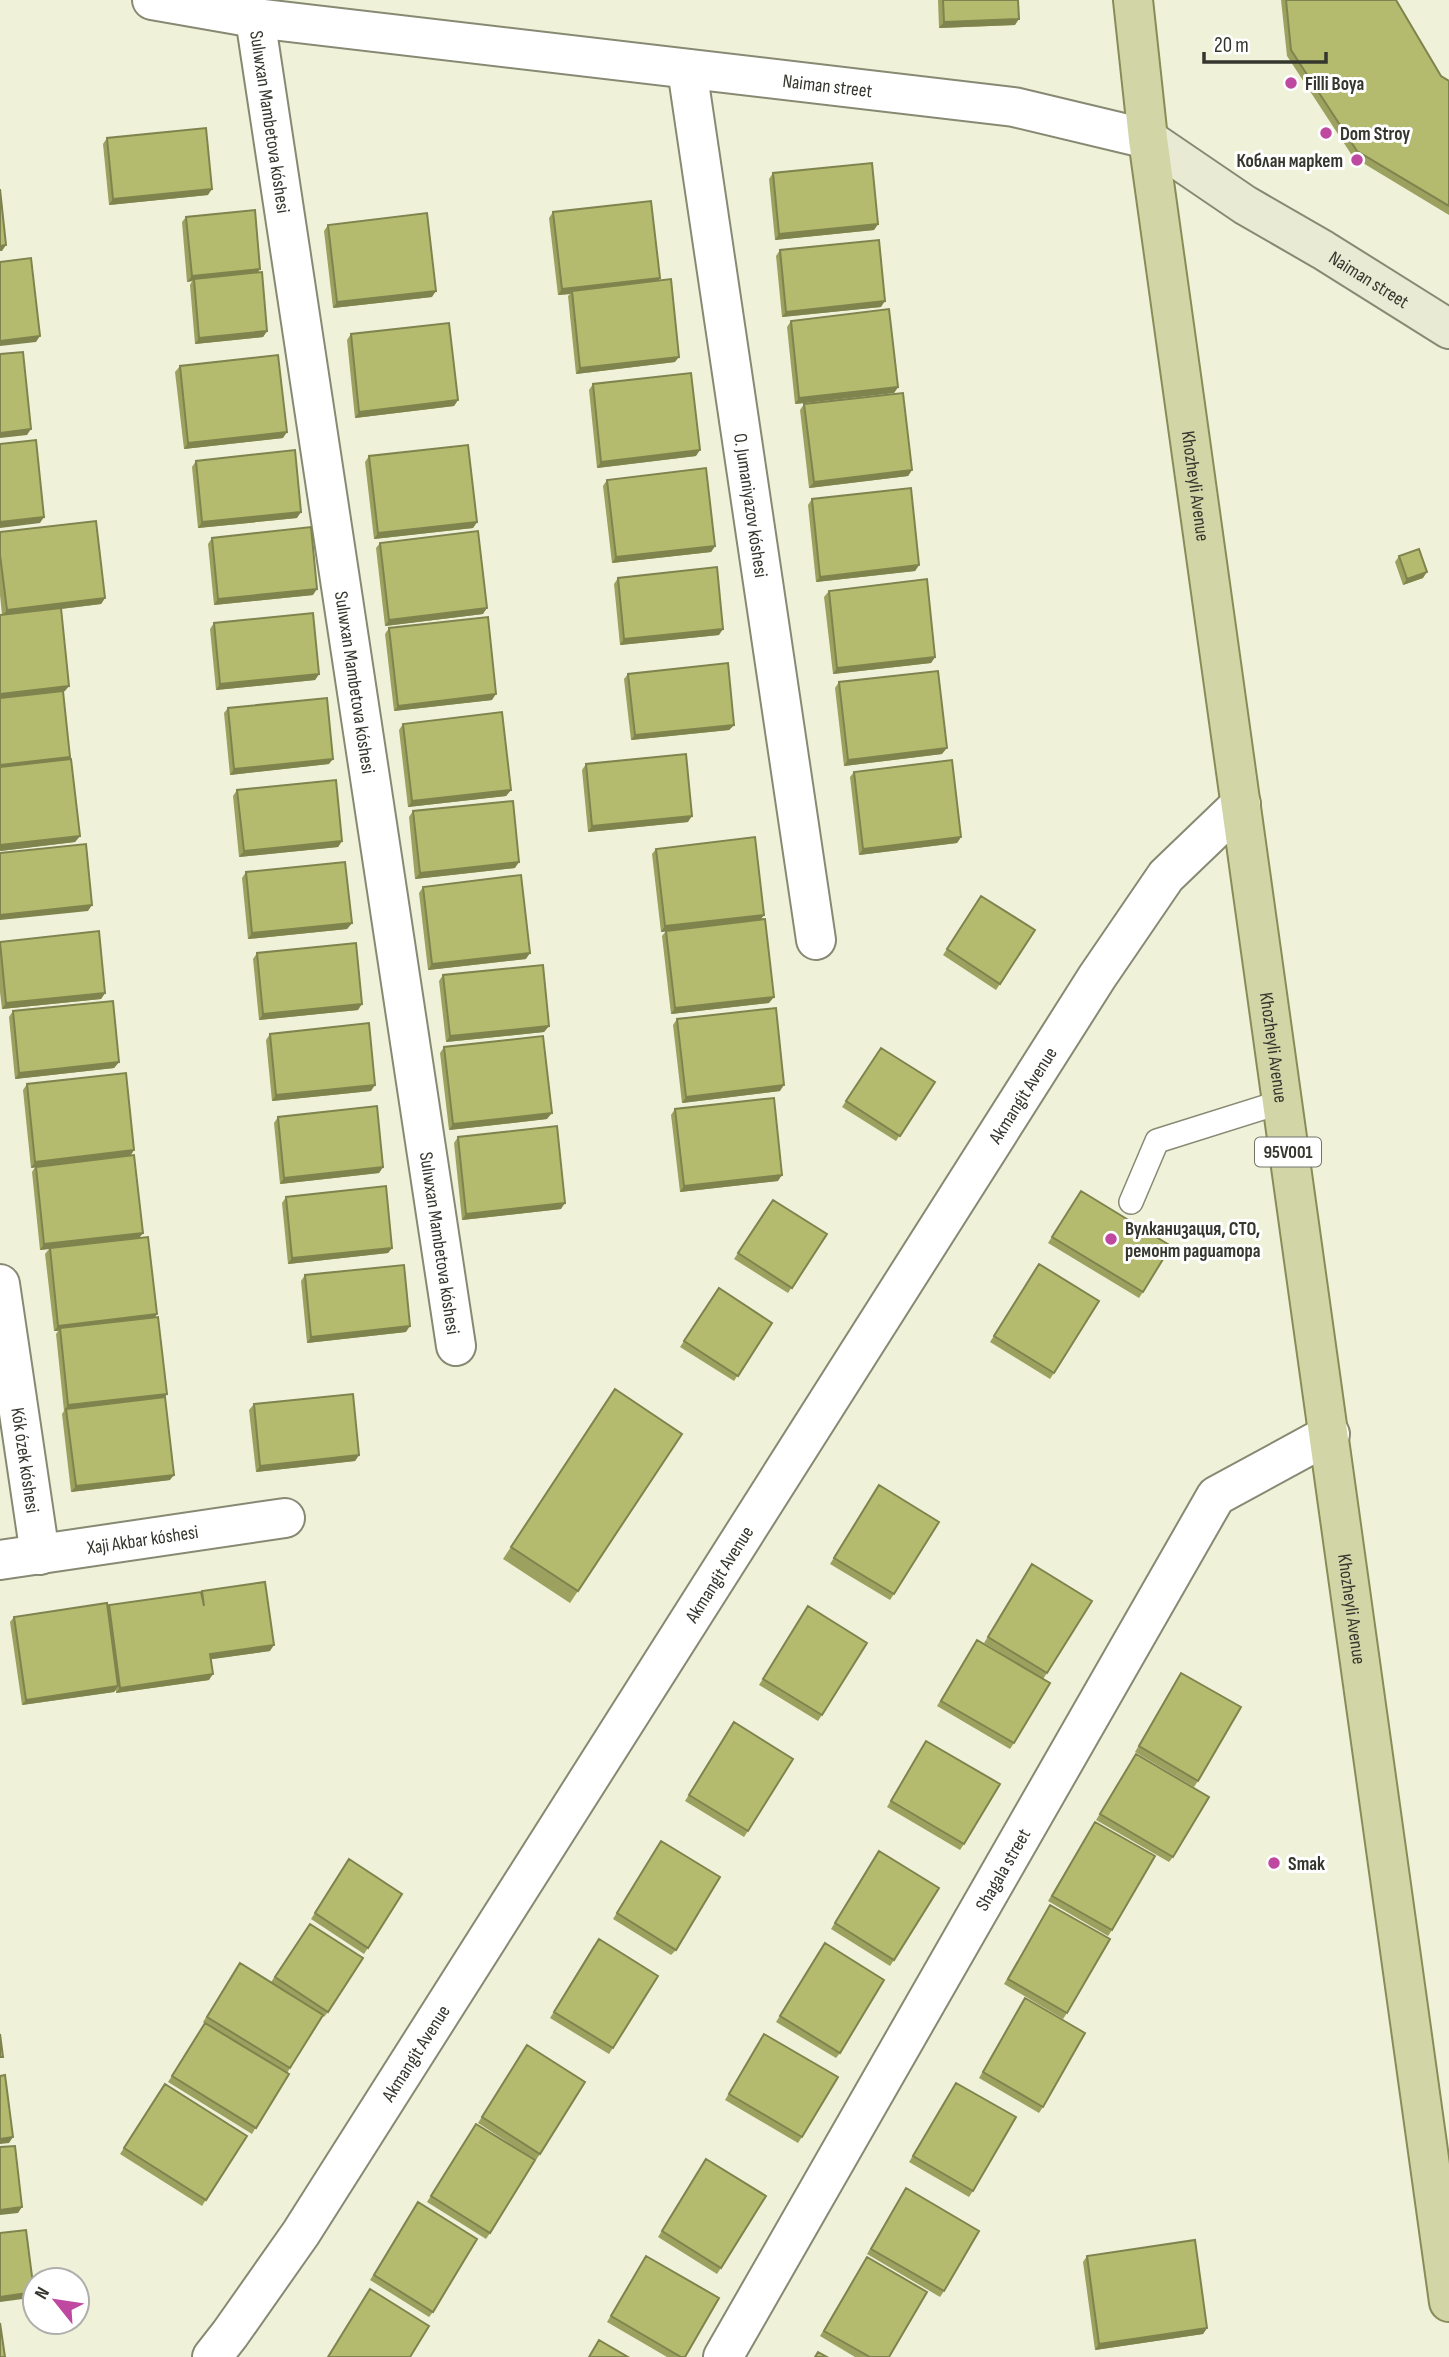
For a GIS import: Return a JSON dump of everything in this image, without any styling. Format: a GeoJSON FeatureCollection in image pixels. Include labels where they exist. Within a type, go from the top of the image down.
{"type":"FeatureCollection","features":[{"type":"Feature","properties":{"kind":"main road","name":"Khozheyli Avenue"},"geometry":{"type":"LineString","coordinates":[[1133,0],[1148,139],[1449,2302]]}},
{"type":"Feature","properties":{"kind":"main road","name":"Naiman street"},"geometry":{"type":"LineString","coordinates":[[1148,139],[1245,205],[1449,329]]}},
{"type":"Feature","properties":{"kind":"street","name":"Naiman street"},"geometry":{"type":"LineString","coordinates":[[152,0],[256,18],[1014,107],[1148,139]]}},
{"type":"Feature","properties":{"kind":"street","name":"Sulıwxan Mambetova kóshesi"},"geometry":{"type":"LineString","coordinates":[[256,18],[456,1346]]}},
{"type":"Feature","properties":{"kind":"street","name":"O. Jumaniyazov kóshesi"},"geometry":{"type":"LineString","coordinates":[[687,69],[816,940]]}},
{"type":"Feature","properties":{"kind":"street","name":"Akmangit Avenue"},"geometry":{"type":"LineString","coordinates":[[212,2357],[301,2233],[1097,977],[1166,876],[1241,804]]}},
{"type":"Feature","properties":{"kind":"street","name":"Kók ózek kóshesi"},"geometry":{"type":"LineString","coordinates":[[0,1284],[40,1555]]}},
{"type":"Feature","properties":{"kind":"street","name":"Shagala street"},"geometry":{"type":"LineString","coordinates":[[723,2357],[1216,1496],[1330,1434]]}},
{"type":"Feature","properties":{"kind":"street","name":"Xaji Akbar kóshesi"},"geometry":{"type":"LineString","coordinates":[[0,1560],[285,1518]]}},
{"type":"Feature","properties":{"kind":"lane"},"geometry":{"type":"LineString","coordinates":[[1131,1202],[1157,1141],[1281,1102]]}},
{"type":"Feature","properties":{"kind":"building"},"geometry":{"type":"Polygon","coordinates":[[[943,0],[1018,0],[1019,19],[944,22],[943,0]]]}},
{"type":"Feature","properties":{"kind":"building"},"geometry":{"type":"Polygon","coordinates":[[[1286,0],[1396,0],[1441,76],[1449,81],[1449,206],[1357,151],[1291,50],[1286,0]]]}},
{"type":"Feature","properties":{"kind":"building"},"geometry":{"type":"Polygon","coordinates":[[[206,128],[212,189],[113,199],[107,138],[206,128]]]}},
{"type":"Feature","properties":{"kind":"building"},"geometry":{"type":"Polygon","coordinates":[[[872,163],[878,224],[779,234],[773,173],[872,163]]]}},
{"type":"Feature","properties":{"kind":"building"},"geometry":{"type":"Polygon","coordinates":[[[0,189],[6,245],[0,246],[0,189]]]}},
{"type":"Feature","properties":{"kind":"building"},"geometry":{"type":"Polygon","coordinates":[[[651,201],[660,278],[562,289],[553,212],[651,201]]]}},
{"type":"Feature","properties":{"kind":"building"},"geometry":{"type":"Polygon","coordinates":[[[255,210],[260,269],[192,276],[186,217],[255,210]]]}},
{"type":"Feature","properties":{"kind":"building"},"geometry":{"type":"Polygon","coordinates":[[[427,213],[436,291],[337,302],[328,225],[427,213]]]}},
{"type":"Feature","properties":{"kind":"building"},"geometry":{"type":"Polygon","coordinates":[[[879,240],[885,301],[786,312],[780,250],[879,240]]]}},
{"type":"Feature","properties":{"kind":"building"},"geometry":{"type":"Polygon","coordinates":[[[31,258],[40,336],[0,341],[0,262],[31,258]]]}},
{"type":"Feature","properties":{"kind":"building"},"geometry":{"type":"Polygon","coordinates":[[[262,272],[267,331],[199,338],[194,279],[262,272]]]}},
{"type":"Feature","properties":{"kind":"building"},"geometry":{"type":"Polygon","coordinates":[[[671,279],[679,357],[580,368],[572,291],[671,279]]]}},
{"type":"Feature","properties":{"kind":"building"},"geometry":{"type":"Polygon","coordinates":[[[889,309],[898,387],[799,398],[791,321],[889,309]]]}},
{"type":"Feature","properties":{"kind":"building"},"geometry":{"type":"Polygon","coordinates":[[[449,323],[458,400],[359,412],[351,334],[449,323]]]}},
{"type":"Feature","properties":{"kind":"building"},"geometry":{"type":"Polygon","coordinates":[[[23,352],[31,429],[0,433],[0,354],[23,352]]]}},
{"type":"Feature","properties":{"kind":"building"},"geometry":{"type":"Polygon","coordinates":[[[278,355],[287,432],[188,443],[180,366],[278,355]]]}},
{"type":"Feature","properties":{"kind":"building"},"geometry":{"type":"Polygon","coordinates":[[[691,373],[700,450],[601,462],[593,384],[691,373]]]}},
{"type":"Feature","properties":{"kind":"building"},"geometry":{"type":"Polygon","coordinates":[[[903,393],[912,470],[814,482],[804,404],[903,393]]]}},
{"type":"Feature","properties":{"kind":"building"},"geometry":{"type":"Polygon","coordinates":[[[36,440],[44,517],[0,522],[0,444],[36,440]]]}},
{"type":"Feature","properties":{"kind":"building"},"geometry":{"type":"Polygon","coordinates":[[[468,445],[477,522],[378,533],[369,456],[468,445]]]}},
{"type":"Feature","properties":{"kind":"building"},"geometry":{"type":"Polygon","coordinates":[[[295,450],[301,512],[202,522],[196,461],[295,450]]]}},
{"type":"Feature","properties":{"kind":"building"},"geometry":{"type":"Polygon","coordinates":[[[706,468],[715,546],[616,557],[607,480],[706,468]]]}},
{"type":"Feature","properties":{"kind":"building"},"geometry":{"type":"Polygon","coordinates":[[[911,488],[919,565],[820,577],[812,499],[911,488]]]}},
{"type":"Feature","properties":{"kind":"building"},"geometry":{"type":"Polygon","coordinates":[[[96,521],[105,598],[7,610],[0,532],[96,521]]]}},
{"type":"Feature","properties":{"kind":"building"},"geometry":{"type":"Polygon","coordinates":[[[311,527],[317,589],[218,599],[212,538],[311,527]]]}},
{"type":"Feature","properties":{"kind":"building"},"geometry":{"type":"Polygon","coordinates":[[[478,531],[487,608],[389,620],[380,543],[478,531]]]}},
{"type":"Feature","properties":{"kind":"building"},"geometry":{"type":"Polygon","coordinates":[[[1419,549],[1427,572],[1407,579],[1399,556],[1419,549]]]}},
{"type":"Feature","properties":{"kind":"building"},"geometry":{"type":"Polygon","coordinates":[[[717,567],[723,629],[624,639],[618,578],[717,567]]]}},
{"type":"Feature","properties":{"kind":"building"},"geometry":{"type":"Polygon","coordinates":[[[927,579],[935,657],[837,668],[829,591],[927,579]]]}},
{"type":"Feature","properties":{"kind":"building"},"geometry":{"type":"Polygon","coordinates":[[[61,608],[69,686],[0,694],[0,615],[61,608]]]}},
{"type":"Feature","properties":{"kind":"building"},"geometry":{"type":"Polygon","coordinates":[[[313,613],[319,674],[220,684],[214,623],[313,613]]]}},
{"type":"Feature","properties":{"kind":"building"},"geometry":{"type":"Polygon","coordinates":[[[488,617],[496,694],[398,706],[389,628],[488,617]]]}},
{"type":"Feature","properties":{"kind":"building"},"geometry":{"type":"Polygon","coordinates":[[[728,663],[734,725],[635,735],[628,674],[728,663]]]}},
{"type":"Feature","properties":{"kind":"building"},"geometry":{"type":"Polygon","coordinates":[[[938,671],[947,748],[848,760],[839,682],[938,671]]]}},
{"type":"Feature","properties":{"kind":"building"},"geometry":{"type":"Polygon","coordinates":[[[63,691],[70,757],[0,765],[0,698],[63,691]]]}},
{"type":"Feature","properties":{"kind":"building"},"geometry":{"type":"Polygon","coordinates":[[[327,698],[333,759],[234,769],[228,708],[327,698]]]}},
{"type":"Feature","properties":{"kind":"building"},"geometry":{"type":"Polygon","coordinates":[[[502,712],[511,790],[412,801],[403,724],[502,712]]]}},
{"type":"Feature","properties":{"kind":"building"},"geometry":{"type":"Polygon","coordinates":[[[686,754],[692,816],[592,826],[586,764],[686,754]]]}},
{"type":"Feature","properties":{"kind":"building"},"geometry":{"type":"Polygon","coordinates":[[[71,759],[80,836],[0,845],[0,767],[71,759]]]}},
{"type":"Feature","properties":{"kind":"building"},"geometry":{"type":"Polygon","coordinates":[[[952,760],[961,837],[863,849],[854,772],[952,760]]]}},
{"type":"Feature","properties":{"kind":"building"},"geometry":{"type":"Polygon","coordinates":[[[336,780],[342,841],[244,851],[237,790],[336,780]]]}},
{"type":"Feature","properties":{"kind":"building"},"geometry":{"type":"Polygon","coordinates":[[[513,801],[519,862],[420,873],[413,811],[513,801]]]}},
{"type":"Feature","properties":{"kind":"building"},"geometry":{"type":"Polygon","coordinates":[[[755,837],[764,915],[665,926],[656,849],[755,837]]]}},
{"type":"Feature","properties":{"kind":"building"},"geometry":{"type":"Polygon","coordinates":[[[86,844],[92,905],[0,915],[0,853],[86,844]]]}},
{"type":"Feature","properties":{"kind":"building"},"geometry":{"type":"Polygon","coordinates":[[[345,862],[352,923],[252,933],[246,872],[345,862]]]}},
{"type":"Feature","properties":{"kind":"building"},"geometry":{"type":"Polygon","coordinates":[[[521,875],[530,953],[432,964],[423,887],[521,875]]]}},
{"type":"Feature","properties":{"kind":"building"},"geometry":{"type":"Polygon","coordinates":[[[981,896],[1035,930],[1000,984],[947,949],[981,896]]]}},
{"type":"Feature","properties":{"kind":"building"},"geometry":{"type":"Polygon","coordinates":[[[765,919],[774,997],[675,1008],[666,931],[765,919]]]}},
{"type":"Feature","properties":{"kind":"building"},"geometry":{"type":"Polygon","coordinates":[[[99,931],[105,993],[6,1003],[0,942],[99,931]]]}},
{"type":"Feature","properties":{"kind":"building"},"geometry":{"type":"Polygon","coordinates":[[[356,943],[362,1004],[263,1014],[257,953],[356,943]]]}},
{"type":"Feature","properties":{"kind":"building"},"geometry":{"type":"Polygon","coordinates":[[[543,965],[549,1026],[450,1036],[443,975],[543,965]]]}},
{"type":"Feature","properties":{"kind":"building"},"geometry":{"type":"Polygon","coordinates":[[[113,1001],[119,1062],[19,1073],[13,1011],[113,1001]]]}},
{"type":"Feature","properties":{"kind":"building"},"geometry":{"type":"Polygon","coordinates":[[[776,1008],[784,1085],[686,1097],[677,1019],[776,1008]]]}},
{"type":"Feature","properties":{"kind":"building"},"geometry":{"type":"Polygon","coordinates":[[[369,1023],[375,1085],[276,1095],[270,1034],[369,1023]]]}},
{"type":"Feature","properties":{"kind":"building"},"geometry":{"type":"Polygon","coordinates":[[[543,1036],[552,1113],[453,1124],[444,1047],[543,1036]]]}},
{"type":"Feature","properties":{"kind":"building"},"geometry":{"type":"Polygon","coordinates":[[[881,1048],[935,1082],[900,1136],[846,1101],[881,1048]]]}},
{"type":"Feature","properties":{"kind":"building"},"geometry":{"type":"Polygon","coordinates":[[[126,1073],[134,1150],[35,1162],[27,1084],[126,1073]]]}},
{"type":"Feature","properties":{"kind":"building"},"geometry":{"type":"Polygon","coordinates":[[[774,1098],[782,1175],[684,1186],[675,1109],[774,1098]]]}},
{"type":"Feature","properties":{"kind":"building"},"geometry":{"type":"Polygon","coordinates":[[[377,1106],[383,1167],[284,1178],[278,1117],[377,1106]]]}},
{"type":"Feature","properties":{"kind":"building"},"geometry":{"type":"Polygon","coordinates":[[[557,1126],[565,1203],[466,1214],[458,1137],[557,1126]]]}},
{"type":"Feature","properties":{"kind":"building"},"geometry":{"type":"Polygon","coordinates":[[[134,1155],[143,1233],[44,1244],[36,1167],[134,1155]]]}},
{"type":"Feature","properties":{"kind":"building"},"geometry":{"type":"Polygon","coordinates":[[[386,1186],[392,1248],[292,1258],[286,1197],[386,1186]]]}},
{"type":"Feature","properties":{"kind":"building"},"geometry":{"type":"Polygon","coordinates":[[[1081,1191],[1171,1246],[1143,1292],[1052,1237],[1081,1191]]]}},
{"type":"Feature","properties":{"kind":"building"},"geometry":{"type":"Polygon","coordinates":[[[773,1200],[827,1234],[792,1288],[738,1253],[773,1200]]]}},
{"type":"Feature","properties":{"kind":"building"},"geometry":{"type":"Polygon","coordinates":[[[148,1237],[157,1314],[58,1326],[50,1248],[148,1237]]]}},
{"type":"Feature","properties":{"kind":"building"},"geometry":{"type":"Polygon","coordinates":[[[1039,1264],[1099,1301],[1054,1373],[994,1336],[1039,1264]]]}},
{"type":"Feature","properties":{"kind":"building"},"geometry":{"type":"Polygon","coordinates":[[[404,1265],[410,1326],[311,1337],[305,1275],[404,1265]]]}},
{"type":"Feature","properties":{"kind":"building"},"geometry":{"type":"Polygon","coordinates":[[[719,1288],[772,1323],[738,1376],[684,1341],[719,1288]]]}},
{"type":"Feature","properties":{"kind":"building"},"geometry":{"type":"Polygon","coordinates":[[[158,1317],[167,1394],[68,1405],[60,1328],[158,1317]]]}},
{"type":"Feature","properties":{"kind":"building"},"geometry":{"type":"Polygon","coordinates":[[[615,1389],[682,1434],[578,1591],[511,1547],[615,1389]]]}},
{"type":"Feature","properties":{"kind":"building"},"geometry":{"type":"Polygon","coordinates":[[[353,1394],[359,1455],[260,1466],[254,1404],[353,1394]]]}},
{"type":"Feature","properties":{"kind":"building"},"geometry":{"type":"Polygon","coordinates":[[[165,1397],[174,1475],[76,1486],[66,1409],[165,1397]]]}},
{"type":"Feature","properties":{"kind":"building"},"geometry":{"type":"Polygon","coordinates":[[[879,1485],[939,1522],[894,1594],[834,1558],[879,1485]]]}},
{"type":"Feature","properties":{"kind":"building"},"geometry":{"type":"Polygon","coordinates":[[[1032,1564],[1092,1601],[1047,1673],[988,1637],[1032,1564]]]}},
{"type":"Feature","properties":{"kind":"building"},"geometry":{"type":"Polygon","coordinates":[[[265,1582],[274,1645],[210,1654],[213,1674],[120,1688],[109,1605],[201,1592],[204,1606],[202,1591],[265,1582]]]}},
{"type":"Feature","properties":{"kind":"building"},"geometry":{"type":"Polygon","coordinates":[[[107,1603],[118,1686],[26,1700],[14,1617],[107,1603]]]}},
{"type":"Feature","properties":{"kind":"building"},"geometry":{"type":"Polygon","coordinates":[[[808,1606],[867,1643],[822,1715],[763,1679],[808,1606]]]}},
{"type":"Feature","properties":{"kind":"building"},"geometry":{"type":"Polygon","coordinates":[[[977,1640],[1050,1683],[1014,1743],[941,1701],[977,1640]]]}},
{"type":"Feature","properties":{"kind":"building"},"geometry":{"type":"Polygon","coordinates":[[[1181,1673],[1241,1707],[1198,1781],[1139,1746],[1181,1673]]]}},
{"type":"Feature","properties":{"kind":"building"},"geometry":{"type":"Polygon","coordinates":[[[734,1722],[793,1759],[748,1831],[689,1795],[734,1722]]]}},
{"type":"Feature","properties":{"kind":"building"},"geometry":{"type":"Polygon","coordinates":[[[926,1741],[1000,1784],[964,1844],[891,1801],[926,1741]]]}},
{"type":"Feature","properties":{"kind":"building"},"geometry":{"type":"Polygon","coordinates":[[[1136,1754],[1209,1797],[1173,1857],[1100,1814],[1136,1754]]]}},
{"type":"Feature","properties":{"kind":"building"},"geometry":{"type":"Polygon","coordinates":[[[1095,1822],[1155,1856],[1112,1930],[1052,1896],[1095,1822]]]}},
{"type":"Feature","properties":{"kind":"building"},"geometry":{"type":"Polygon","coordinates":[[[661,1841],[720,1877],[676,1950],[617,1913],[661,1841]]]}},
{"type":"Feature","properties":{"kind":"building"},"geometry":{"type":"Polygon","coordinates":[[[879,1851],[939,1888],[894,1960],[835,1923],[879,1851]]]}},
{"type":"Feature","properties":{"kind":"building"},"geometry":{"type":"Polygon","coordinates":[[[349,1859],[402,1894],[368,1948],[315,1913],[349,1859]]]}},
{"type":"Feature","properties":{"kind":"building"},"geometry":{"type":"Polygon","coordinates":[[[1050,1905],[1110,1939],[1067,2013],[1008,1979],[1050,1905]]]}},
{"type":"Feature","properties":{"kind":"building"},"geometry":{"type":"Polygon","coordinates":[[[310,1924],[363,1958],[328,2012],[275,1977],[310,1924]]]}},
{"type":"Feature","properties":{"kind":"building"},"geometry":{"type":"Polygon","coordinates":[[[599,1939],[658,1976],[613,2048],[554,2012],[599,1939]]]}},
{"type":"Feature","properties":{"kind":"building"},"geometry":{"type":"Polygon","coordinates":[[[825,1943],[884,1980],[840,2053],[780,2016],[825,1943]]]}},
{"type":"Feature","properties":{"kind":"building"},"geometry":{"type":"Polygon","coordinates":[[[240,1963],[323,2015],[290,2068],[207,2017],[240,1963]]]}},
{"type":"Feature","properties":{"kind":"building"},"geometry":{"type":"Polygon","coordinates":[[[1025,1998],[1085,2033],[1043,2107],[983,2072],[1025,1998]]]}},
{"type":"Feature","properties":{"kind":"building"},"geometry":{"type":"Polygon","coordinates":[[[205,2023],[289,2074],[256,2128],[172,2076],[205,2023]]]}},
{"type":"Feature","properties":{"kind":"building"},"geometry":{"type":"Polygon","coordinates":[[[0,2034],[3,2057],[0,2057],[0,2034]]]}},
{"type":"Feature","properties":{"kind":"building"},"geometry":{"type":"Polygon","coordinates":[[[764,2034],[838,2077],[802,2137],[729,2094],[764,2034]]]}},
{"type":"Feature","properties":{"kind":"building"},"geometry":{"type":"Polygon","coordinates":[[[527,2045],[585,2082],[540,2154],[482,2117],[527,2045]]]}},
{"type":"Feature","properties":{"kind":"building"},"geometry":{"type":"Polygon","coordinates":[[[5,2075],[13,2137],[0,2139],[0,2076],[5,2075]]]}},
{"type":"Feature","properties":{"kind":"building"},"geometry":{"type":"Polygon","coordinates":[[[956,2083],[1016,2117],[973,2191],[913,2156],[956,2083]]]}},
{"type":"Feature","properties":{"kind":"building"},"geometry":{"type":"Polygon","coordinates":[[[165,2084],[247,2136],[206,2200],[124,2148],[165,2084]]]}},
{"type":"Feature","properties":{"kind":"building"},"geometry":{"type":"Polygon","coordinates":[[[476,2124],[535,2160],[490,2233],[431,2196],[476,2124]]]}},
{"type":"Feature","properties":{"kind":"building"},"geometry":{"type":"Polygon","coordinates":[[[15,2146],[22,2207],[0,2210],[0,2147],[15,2146]]]}},
{"type":"Feature","properties":{"kind":"building"},"geometry":{"type":"Polygon","coordinates":[[[706,2159],[766,2196],[721,2268],[662,2231],[706,2159]]]}},
{"type":"Feature","properties":{"kind":"building"},"geometry":{"type":"Polygon","coordinates":[[[906,2188],[979,2231],[944,2291],[871,2249],[906,2188]]]}},
{"type":"Feature","properties":{"kind":"building"},"geometry":{"type":"Polygon","coordinates":[[[418,2202],[477,2239],[433,2312],[374,2275],[418,2202]]]}},
{"type":"Feature","properties":{"kind":"building"},"geometry":{"type":"Polygon","coordinates":[[[26,2230],[31,2266],[21,2266],[21,2294],[0,2297],[0,2233],[26,2230]]]}},
{"type":"Feature","properties":{"kind":"building"},"geometry":{"type":"Polygon","coordinates":[[[1195,2240],[1207,2328],[1099,2344],[1087,2256],[1195,2240]]]}},
{"type":"Feature","properties":{"kind":"building"},"geometry":{"type":"Polygon","coordinates":[[[646,2256],[719,2298],[685,2357],[611,2316],[646,2256]]]}},
{"type":"Feature","properties":{"kind":"building"},"geometry":{"type":"Polygon","coordinates":[[[867,2257],[927,2292],[889,2357],[870,2357],[824,2331],[867,2257]]]}},
{"type":"Feature","properties":{"kind":"building"},"geometry":{"type":"Polygon","coordinates":[[[370,2289],[429,2326],[410,2357],[328,2357],[370,2289]]]}},
{"type":"Feature","properties":{"kind":"building"},"geometry":{"type":"Polygon","coordinates":[[[0,2323],[5,2357],[0,2357],[0,2323]]]}},
{"type":"Feature","properties":{"kind":"building"},"geometry":{"type":"Polygon","coordinates":[[[599,2340],[628,2357],[589,2357],[599,2340]]]}},
{"type":"Feature","properties":{"kind":"place","name":"Filli Boya"},"geometry":{"type":"Point","coordinates":[1291,83]}},
{"type":"Feature","properties":{"kind":"place","name":"Dom Stroy"},"geometry":{"type":"Point","coordinates":[1326,133]}},
{"type":"Feature","properties":{"kind":"place","name":"Коблан маркет"},"geometry":{"type":"Point","coordinates":[1357,160]}},
{"type":"Feature","properties":{"kind":"place","name":"Вулканизация, СТО, ремонт радиатора"},"geometry":{"type":"Point","coordinates":[1111,1239]}},
{"type":"Feature","properties":{"kind":"place","name":"Smak"},"geometry":{"type":"Point","coordinates":[1274,1863]}}]}
